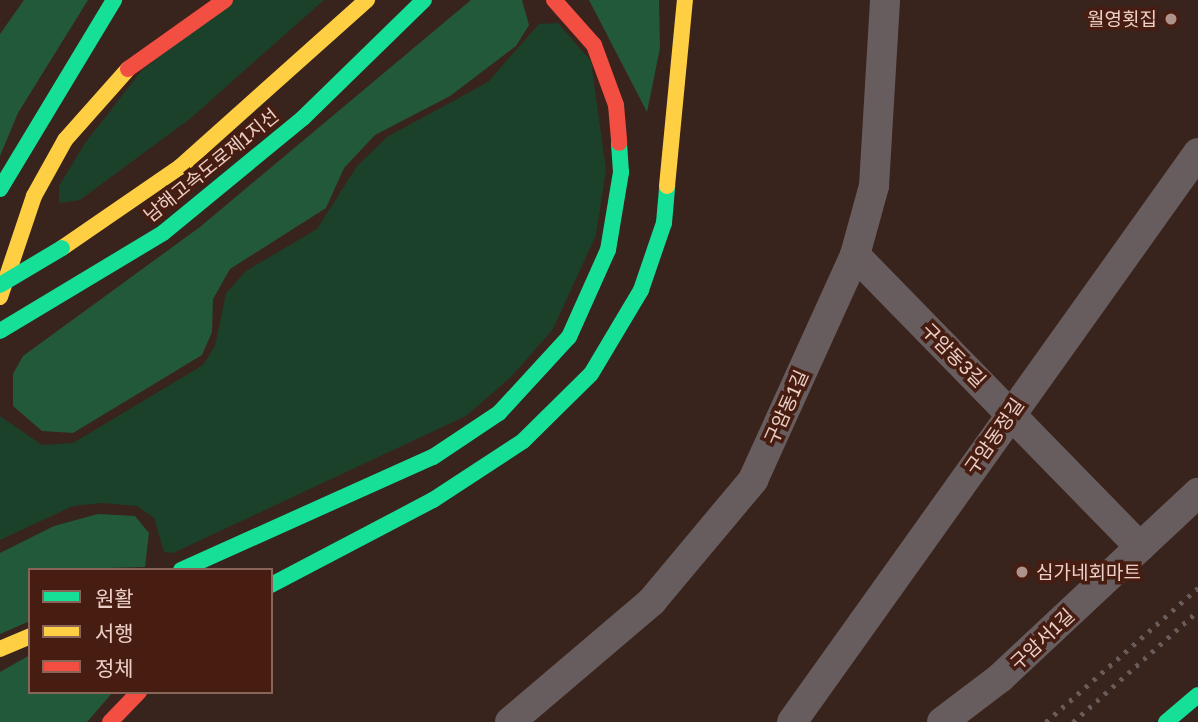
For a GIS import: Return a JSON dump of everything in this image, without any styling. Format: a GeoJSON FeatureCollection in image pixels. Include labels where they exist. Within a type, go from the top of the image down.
{"type":"FeatureCollection","features":[{"type":"Feature","properties":{"kind":"main road"},"geometry":{"type":"LineString","coordinates":[[0,189],[114,0]]}},
{"type":"Feature","properties":{"kind":"main road"},"geometry":{"type":"LineString","coordinates":[[0,297],[34,196],[65,139],[130,67],[225,0]]}},
{"type":"Feature","properties":{"kind":"main road","name":"남해고속도로제1지선"},"geometry":{"type":"LineString","coordinates":[[0,285],[62,248],[180,167],[367,0]]}},
{"type":"Feature","properties":{"kind":"main road","name":"남해고속도로제1지선"},"geometry":{"type":"LineString","coordinates":[[0,331],[57,300],[174,225],[303,118],[424,0]]}},
{"type":"Feature","properties":{"kind":"main road"},"geometry":{"type":"LineString","coordinates":[[185,568],[433,457],[499,413],[569,337],[608,250],[621,172],[616,105],[594,45],[554,0]]}},
{"type":"Feature","properties":{"kind":"main road"},"geometry":{"type":"LineString","coordinates":[[273,583],[433,500],[512,448],[591,374],[641,290],[664,223],[685,0]]}},
{"type":"Feature","properties":{"kind":"main road"},"geometry":{"type":"LineString","coordinates":[[2,648],[28,637]]}},
{"type":"Feature","properties":{"kind":"main road"},"geometry":{"type":"LineString","coordinates":[[110,722],[137,694]]}},
{"type":"Feature","properties":{"kind":"main road"},"geometry":{"type":"LineString","coordinates":[[1166,722],[1198,695]]}},
{"type":"Feature","properties":{"kind":"street","name":"구암동1길"},"geometry":{"type":"LineString","coordinates":[[510,722],[652,601],[753,480],[855,254],[874,186],[885,0]]}},
{"type":"Feature","properties":{"kind":"street","name":"구암동정길"},"geometry":{"type":"LineString","coordinates":[[792,722],[1010,412],[1198,153]]}},
{"type":"Feature","properties":{"kind":"street","name":"구암동3길"},"geometry":{"type":"LineString","coordinates":[[855,254],[1140,547]]}},
{"type":"Feature","properties":{"kind":"street","name":"구암서1길"},"geometry":{"type":"LineString","coordinates":[[942,722],[1000,678],[1198,493]]}},
{"type":"Feature","properties":{"kind":"green space"},"geometry":{"type":"Polygon","coordinates":[[[24,0],[88,0],[18,113],[0,156],[0,34],[24,0]]]}},
{"type":"Feature","properties":{"kind":"green space"},"geometry":{"type":"Polygon","coordinates":[[[233,0],[324,0],[191,118],[80,200],[59,203],[59,186],[85,143],[142,70],[233,0]]]}},
{"type":"Feature","properties":{"kind":"green space"},"geometry":{"type":"Polygon","coordinates":[[[471,0],[522,0],[529,25],[516,46],[450,96],[375,135],[344,168],[326,208],[230,269],[213,299],[212,332],[202,355],[73,433],[42,431],[13,406],[13,374],[23,356],[200,227],[471,0]]]}},
{"type":"Feature","properties":{"kind":"green space"},"geometry":{"type":"Polygon","coordinates":[[[589,0],[659,0],[660,48],[647,112],[589,0]]]}},
{"type":"Feature","properties":{"kind":"green space"},"geometry":{"type":"Polygon","coordinates":[[[558,23],[591,61],[606,170],[596,235],[553,329],[511,377],[466,416],[173,553],[164,552],[154,518],[137,506],[102,503],[73,506],[0,540],[0,416],[42,445],[73,443],[203,365],[215,346],[226,293],[246,271],[317,229],[357,166],[387,137],[488,82],[539,24],[558,23]]]}},
{"type":"Feature","properties":{"kind":"green space"},"geometry":{"type":"Polygon","coordinates":[[[98,514],[135,516],[149,533],[145,567],[28,568],[28,622],[0,634],[0,553],[54,526],[98,514]]]}},
{"type":"Feature","properties":{"kind":"green space"},"geometry":{"type":"Polygon","coordinates":[[[28,656],[28,694],[111,694],[87,722],[0,722],[0,672],[28,656]]]}},
{"type":"Feature","properties":{"kind":"railway"},"geometry":{"type":"LineString","coordinates":[[1046,722],[1198,588]]}},
{"type":"Feature","properties":{"kind":"railway"},"geometry":{"type":"LineString","coordinates":[[1073,722],[1198,611]]}},
{"type":"Feature","properties":{"kind":"traffic: fast"},"geometry":{"type":"LineString","coordinates":[[0,189],[114,0]]}},
{"type":"Feature","properties":{"kind":"traffic: fast"},"geometry":{"type":"LineString","coordinates":[[0,331],[163,233],[303,118],[424,0]]}},
{"type":"Feature","properties":{"kind":"traffic: fast"},"geometry":{"type":"LineString","coordinates":[[185,568],[433,457],[499,413],[569,337],[608,250],[621,172],[619,143]]}},
{"type":"Feature","properties":{"kind":"traffic: fast"},"geometry":{"type":"LineString","coordinates":[[273,584],[433,500],[523,441],[591,374],[641,290],[664,223],[667,186]]}},
{"type":"Feature","properties":{"kind":"traffic: fast"},"geometry":{"type":"LineString","coordinates":[[0,285],[62,248]]}},
{"type":"Feature","properties":{"kind":"traffic: fast"},"geometry":{"type":"LineString","coordinates":[[1166,722],[1198,695]]}},
{"type":"Feature","properties":{"kind":"traffic: slow"},"geometry":{"type":"LineString","coordinates":[[62,248],[180,167],[367,0]]}},
{"type":"Feature","properties":{"kind":"traffic: slow"},"geometry":{"type":"LineString","coordinates":[[667,186],[685,0]]}},
{"type":"Feature","properties":{"kind":"traffic: slow"},"geometry":{"type":"LineString","coordinates":[[0,297],[34,196],[65,140],[128,69]]}},
{"type":"Feature","properties":{"kind":"traffic: slow"},"geometry":{"type":"LineString","coordinates":[[0,649],[28,637]]}},
{"type":"Feature","properties":{"kind":"traffic: jam"},"geometry":{"type":"LineString","coordinates":[[128,69],[225,0]]}},
{"type":"Feature","properties":{"kind":"traffic: jam"},"geometry":{"type":"LineString","coordinates":[[554,0],[594,45],[616,105],[619,143]]}},
{"type":"Feature","properties":{"kind":"traffic: jam"},"geometry":{"type":"LineString","coordinates":[[110,722],[137,694]]}},
{"type":"Feature","properties":{"kind":"place","name":"월영횟집"},"geometry":{"type":"Point","coordinates":[1171,19]}},
{"type":"Feature","properties":{"kind":"place","name":"심가네회마트"},"geometry":{"type":"Point","coordinates":[1022,572]}}]}
